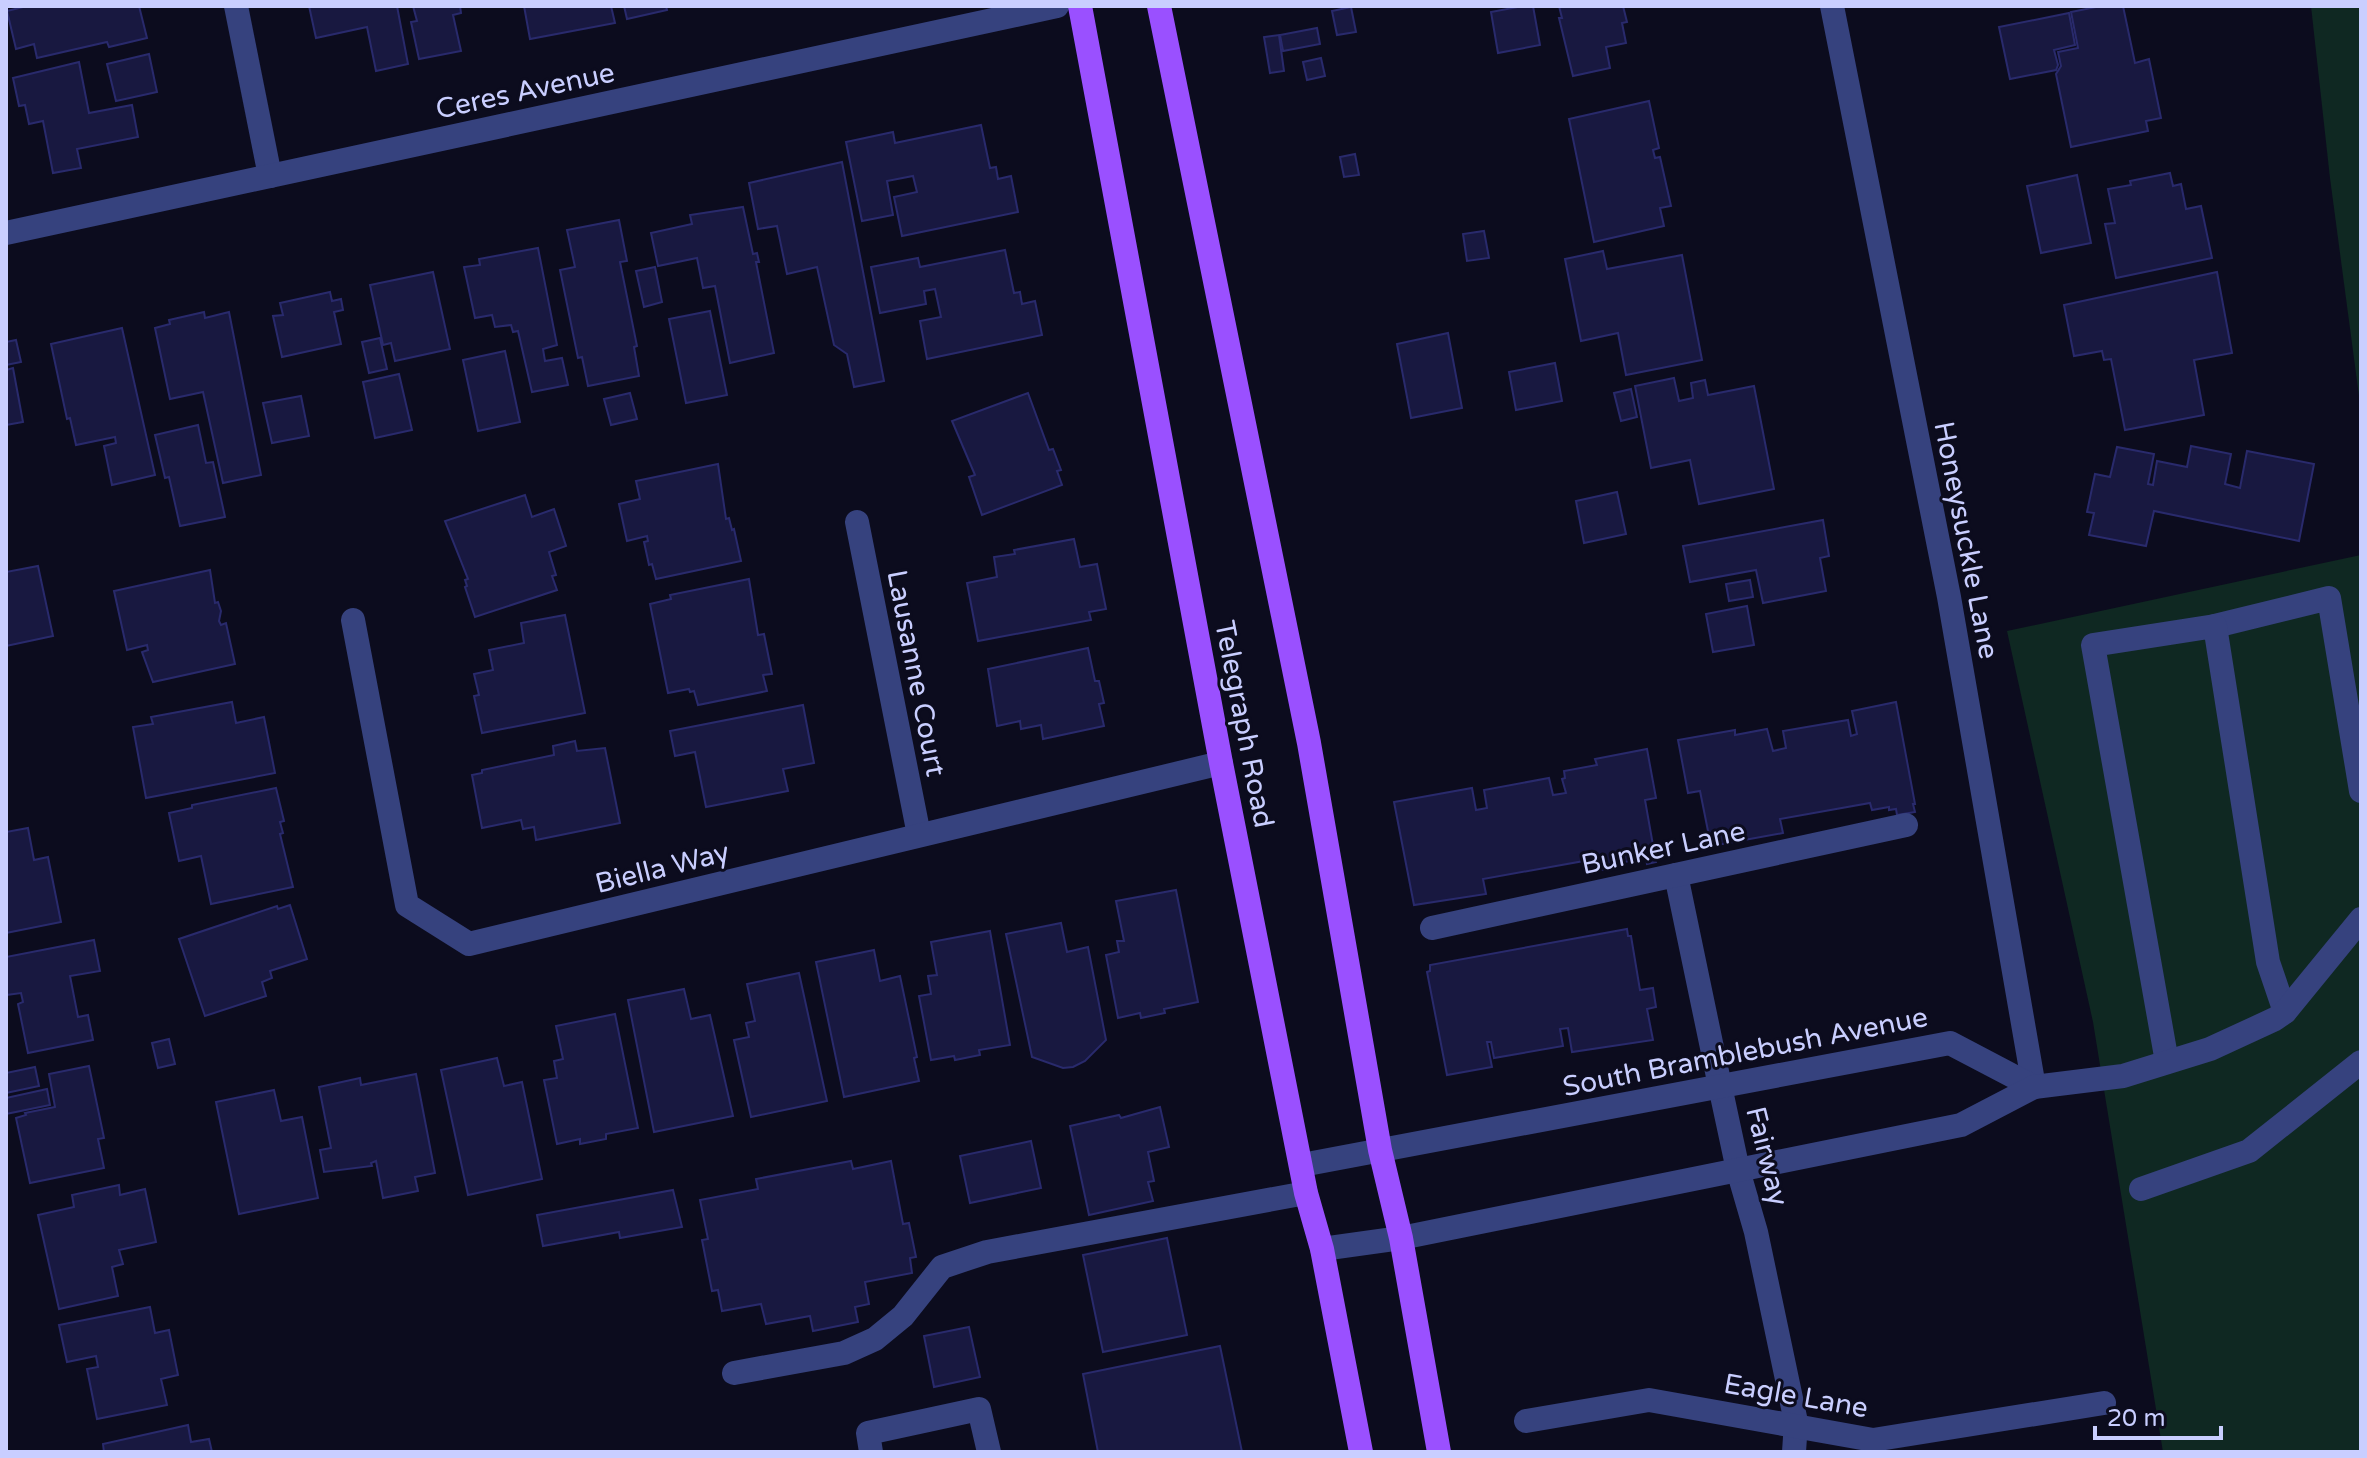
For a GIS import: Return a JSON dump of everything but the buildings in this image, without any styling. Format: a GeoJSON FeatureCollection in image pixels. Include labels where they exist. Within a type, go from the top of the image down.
{"type":"FeatureCollection","features":[{"type":"Feature","properties":{"kind":"main road","name":"Telegraph Road"},"geometry":{"type":"LineString","coordinates":[[1080,6],[1221,763],[1361,1452]]}},
{"type":"Feature","properties":{"kind":"main road","name":"Telegraph Road"},"geometry":{"type":"LineString","coordinates":[[1159,6],[1309,743],[1380,1150],[1401,1238],[1439,1452]]}},
{"type":"Feature","properties":{"kind":"street"},"geometry":{"type":"LineString","coordinates":[[236,6],[270,176]]}},
{"type":"Feature","properties":{"kind":"street","name":"Ceres Avenue"},"geometry":{"type":"LineString","coordinates":[[6,233],[1057,6]]}},
{"type":"Feature","properties":{"kind":"street","name":"Honeysuckle Lane"},"geometry":{"type":"LineString","coordinates":[[1832,6],[1949,597],[2034,1087]]}},
{"type":"Feature","properties":{"kind":"street","name":"Lausanne Court"},"geometry":{"type":"LineString","coordinates":[[857,522],[919,835]]}},
{"type":"Feature","properties":{"kind":"street"},"geometry":{"type":"LineString","coordinates":[[2167,1062],[2093,645],[2215,626],[2329,598],[2361,791]]}},
{"type":"Feature","properties":{"kind":"street","name":"Biella Way"},"geometry":{"type":"LineString","coordinates":[[353,620],[407,905],[469,944],[1221,763]]}},
{"type":"Feature","properties":{"kind":"street"},"geometry":{"type":"LineString","coordinates":[[2215,626],[2268,962],[2285,1012]]}},
{"type":"Feature","properties":{"kind":"street","name":"Bunker Lane"},"geometry":{"type":"LineString","coordinates":[[1432,928],[1906,825]]}},
{"type":"Feature","properties":{"kind":"street","name":"Fairway"},"geometry":{"type":"LineString","coordinates":[[1676,875],[1796,1427],[1794,1452]]}},
{"type":"Feature","properties":{"kind":"street"},"geometry":{"type":"LineString","coordinates":[[1322,1249],[1401,1238],[1961,1125],[2034,1087],[2123,1076],[2210,1049],[2285,1012],[2361,919]]}},
{"type":"Feature","properties":{"kind":"street","name":"South Bramblebush Avenue"},"geometry":{"type":"LineString","coordinates":[[1302,1165],[1950,1043],[2034,1087]]}},
{"type":"Feature","properties":{"kind":"street"},"geometry":{"type":"LineString","coordinates":[[2141,1189],[2249,1151],[2361,1062]]}},
{"type":"Feature","properties":{"kind":"street"},"geometry":{"type":"LineString","coordinates":[[734,1373],[844,1353],[875,1339],[903,1316],[942,1267],[987,1252],[1306,1193]]}},
{"type":"Feature","properties":{"kind":"street","name":"Eagle Lane"},"geometry":{"type":"LineString","coordinates":[[1526,1421],[1649,1400],[1873,1440],[2104,1403]]}},
{"type":"Feature","properties":{"kind":"street"},"geometry":{"type":"LineString","coordinates":[[871,1452],[868,1433],[979,1409],[989,1452]]}},
{"type":"Feature","properties":{"kind":"green space"},"geometry":{"type":"Polygon","coordinates":[[[2311,6],[2361,6],[2361,411],[2330,178],[2311,6]]]}},
{"type":"Feature","properties":{"kind":"green space"},"geometry":{"type":"Polygon","coordinates":[[[2361,555],[2361,1452],[2163,1452],[2093,1022],[2007,631],[2361,555]]]}}]}
